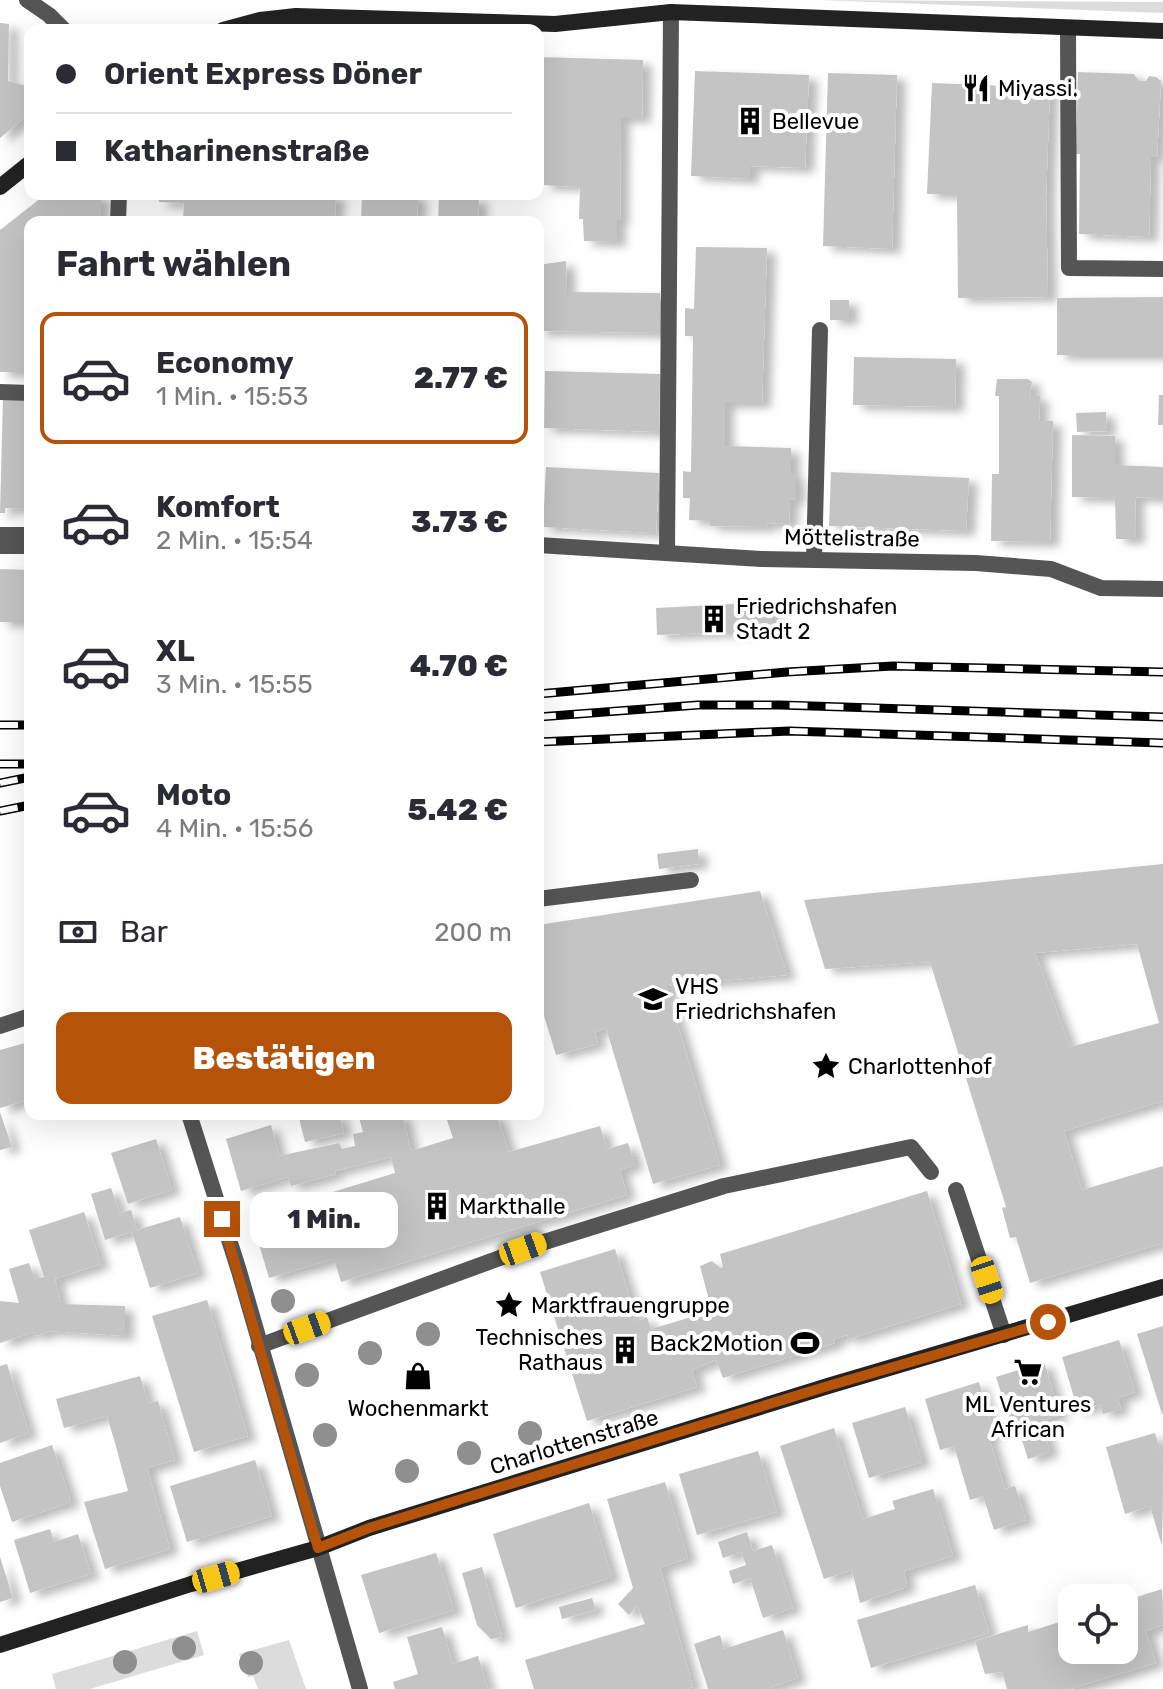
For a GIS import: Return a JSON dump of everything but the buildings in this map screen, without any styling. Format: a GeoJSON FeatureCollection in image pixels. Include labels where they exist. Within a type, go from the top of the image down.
{"type":"FeatureCollection","features":[{"type":"Feature","properties":{"kind":"street"},"geometry":{"type":"LineString","coordinates":[[27,0],[58,24]]}},
{"type":"Feature","properties":{"kind":"street"},"geometry":{"type":"LineString","coordinates":[[245,24],[296,16],[555,24],[648,7],[671,12],[1163,31]]}},
{"type":"Feature","properties":{"kind":"street"},"geometry":{"type":"LineString","coordinates":[[667,553],[671,12]]}},
{"type":"Feature","properties":{"kind":"street"},"geometry":{"type":"LineString","coordinates":[[1068,28],[1069,268],[1163,269]]}},
{"type":"Feature","properties":{"kind":"street"},"geometry":{"type":"LineString","coordinates":[[0,187],[24,168]]}},
{"type":"Feature","properties":{"kind":"street"},"geometry":{"type":"LineString","coordinates":[[814,560],[820,330]]}},
{"type":"Feature","properties":{"kind":"street"},"geometry":{"type":"LineString","coordinates":[[0,392],[24,393]]}},
{"type":"Feature","properties":{"kind":"street"},"geometry":{"type":"LineString","coordinates":[[0,535],[24,535]]}},
{"type":"Feature","properties":{"kind":"street","name":"Möttelistraße"},"geometry":{"type":"LineString","coordinates":[[544,545],[814,560],[976,563],[1051,569],[1101,588],[1163,589]]}},
{"type":"Feature","properties":{"kind":"street"},"geometry":{"type":"LineString","coordinates":[[0,546],[24,546]]}},
{"type":"Feature","properties":{"kind":"street"},"geometry":{"type":"LineString","coordinates":[[544,898],[691,880]]}},
{"type":"Feature","properties":{"kind":"street"},"geometry":{"type":"LineString","coordinates":[[0,1026],[24,1018]]}},
{"type":"Feature","properties":{"kind":"street"},"geometry":{"type":"LineString","coordinates":[[191,1120],[239,1271],[360,1689]]}},
{"type":"Feature","properties":{"kind":"street"},"geometry":{"type":"LineString","coordinates":[[259,1346],[538,1244],[724,1186],[911,1147],[931,1172]]}},
{"type":"Feature","properties":{"kind":"street"},"geometry":{"type":"LineString","coordinates":[[956,1190],[1004,1335]]}},
{"type":"Feature","properties":{"kind":"street","name":"Charlottenstraße"},"geometry":{"type":"LineString","coordinates":[[0,1645],[828,1386],[1163,1287]]}},
{"type":"Feature","properties":{"kind":"shaded area"},"geometry":{"type":"Polygon","coordinates":[[[818,0],[1163,2],[1163,13],[818,0]]]}},
{"type":"Feature","properties":{"kind":"shaded area"},"geometry":{"type":"Polygon","coordinates":[[[197,1631],[204,1655],[90,1689],[56,1689],[52,1674],[197,1631]]]}},
{"type":"Feature","properties":{"kind":"shaded area"},"geometry":{"type":"Polygon","coordinates":[[[289,1640],[306,1689],[258,1689],[253,1676],[248,1677],[239,1654],[289,1640]]]}},
{"type":"Feature","properties":{"kind":"railway"},"geometry":{"type":"LineString","coordinates":[[544,693],[893,666],[1163,672]]}},
{"type":"Feature","properties":{"kind":"railway"},"geometry":{"type":"LineString","coordinates":[[544,717],[698,705],[780,705],[1163,717]]}},
{"type":"Feature","properties":{"kind":"railway"},"geometry":{"type":"LineString","coordinates":[[0,725],[24,725]]}},
{"type":"Feature","properties":{"kind":"railway"},"geometry":{"type":"LineString","coordinates":[[544,742],[789,731],[1163,743]]}},
{"type":"Feature","properties":{"kind":"railway"},"geometry":{"type":"LineString","coordinates":[[0,764],[24,764]]}},
{"type":"Feature","properties":{"kind":"railway"},"geometry":{"type":"LineString","coordinates":[[0,783],[24,778]]}},
{"type":"Feature","properties":{"kind":"railway"},"geometry":{"type":"LineString","coordinates":[[0,811],[24,806]]}},
{"type":"Feature","properties":{"kind":"place","name":"Miyassi."},"geometry":{"type":"Point","coordinates":[976,88]}},
{"type":"Feature","properties":{"kind":"place","name":"Bellevue"},"geometry":{"type":"Point","coordinates":[750,121]}},
{"type":"Feature","properties":{"kind":"place","name":"Friedrichshafen Stadt 2"},"geometry":{"type":"Point","coordinates":[714,619]}},
{"type":"Feature","properties":{"kind":"place","name":"VHS Friedrichshafen"},"geometry":{"type":"Point","coordinates":[653,999]}},
{"type":"Feature","properties":{"kind":"place","name":"Charlottenhof"},"geometry":{"type":"Point","coordinates":[826,1066]}},
{"type":"Feature","properties":{"kind":"place","name":"Markthalle"},"geometry":{"type":"Point","coordinates":[437,1206]}},
{"type":"Feature","properties":{"kind":"place","name":"Marktfrauengruppe"},"geometry":{"type":"Point","coordinates":[509,1305]}},
{"type":"Feature","properties":{"kind":"place","name":"Back2Motion"},"geometry":{"type":"Point","coordinates":[805,1343]}},
{"type":"Feature","properties":{"kind":"place","name":"Technisches Rathaus"},"geometry":{"type":"Point","coordinates":[625,1350]}},
{"type":"Feature","properties":{"kind":"place","name":"ML Ventures African"},"geometry":{"type":"Point","coordinates":[1028,1372]}},
{"type":"Feature","properties":{"kind":"place","name":"Wochenmarkt"},"geometry":{"type":"Point","coordinates":[418,1376]}},
{"type":"Feature","properties":{"kind":"route"},"geometry":{"type":"LineString","coordinates":[[222,1219],[318,1548],[369,1528],[468,1497],[1048,1322]]}}]}
